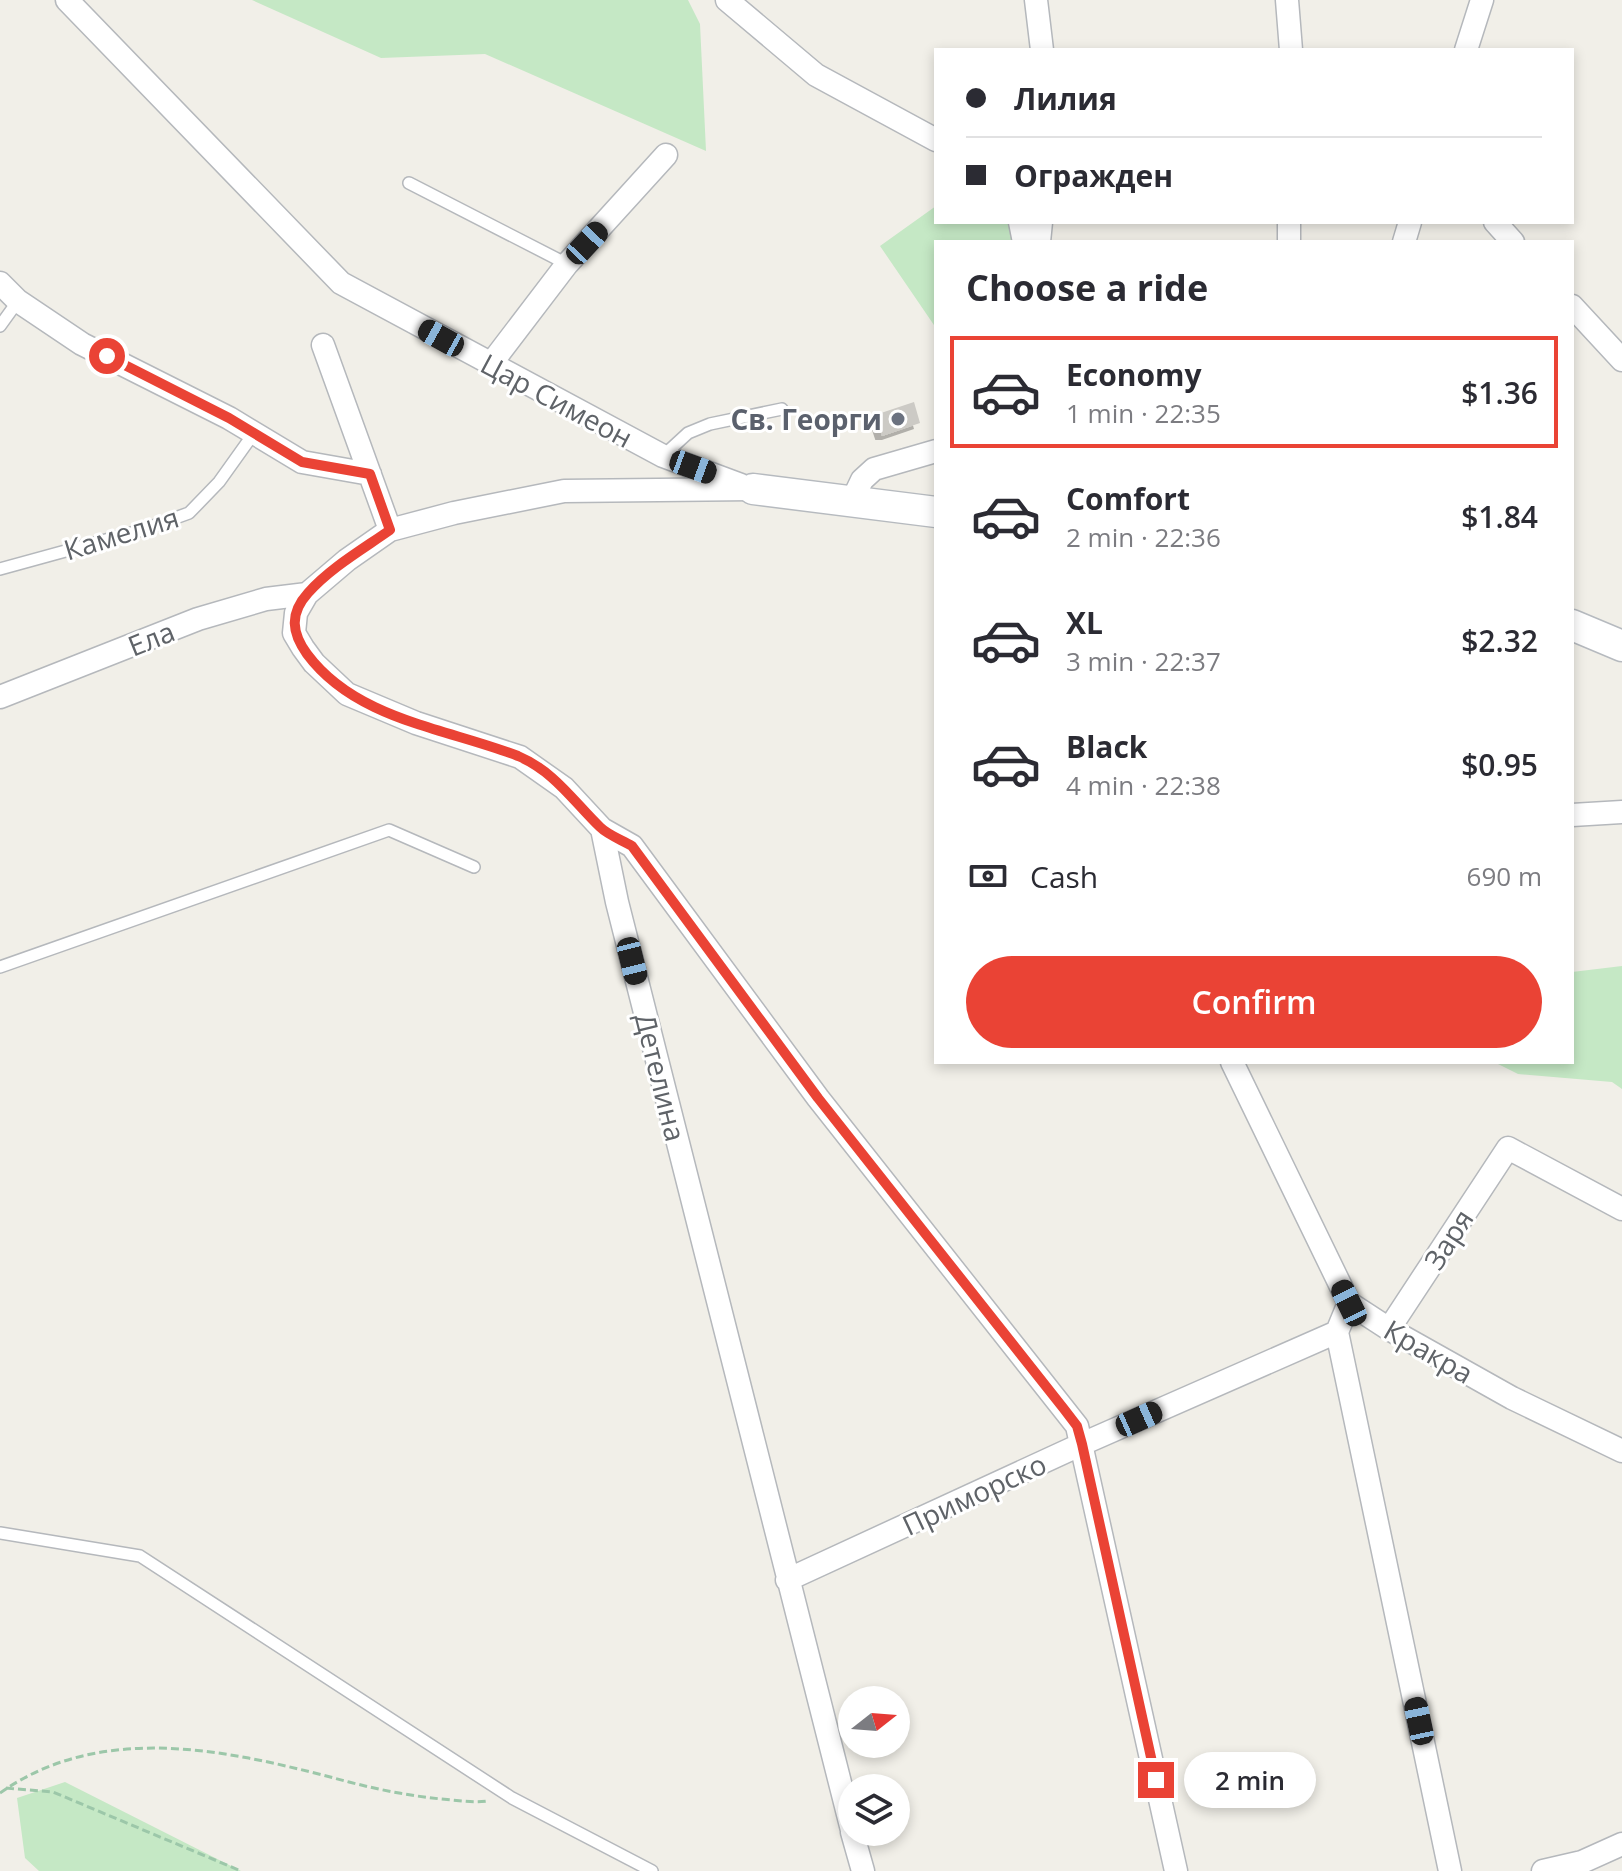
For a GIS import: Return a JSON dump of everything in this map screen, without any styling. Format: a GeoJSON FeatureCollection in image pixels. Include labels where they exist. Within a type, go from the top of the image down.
{"type":"FeatureCollection","features":[{"type":"Feature","properties":{"kind":"street","name":"Цар Симеон"},"geometry":{"type":"LineString","coordinates":[[67,0],[341,283],[663,456],[753,489],[934,512]]}},
{"type":"Feature","properties":{"kind":"street"},"geometry":{"type":"LineString","coordinates":[[1036,0],[1042,48]]}},
{"type":"Feature","properties":{"kind":"street"},"geometry":{"type":"LineString","coordinates":[[1287,0],[1291,48]]}},
{"type":"Feature","properties":{"kind":"street"},"geometry":{"type":"LineString","coordinates":[[1467,48],[1482,0]]}},
{"type":"Feature","properties":{"kind":"street"},"geometry":{"type":"LineString","coordinates":[[736,3],[816,75],[934,139]]}},
{"type":"Feature","properties":{"kind":"street"},"geometry":{"type":"LineString","coordinates":[[490,365],[567,264],[666,155]]}},
{"type":"Feature","properties":{"kind":"street"},"geometry":{"type":"LineString","coordinates":[[1497,224],[1511,240]]}},
{"type":"Feature","properties":{"kind":"street"},"geometry":{"type":"LineString","coordinates":[[0,283],[18,301],[82,344],[254,433],[302,462],[370,474]]}},
{"type":"Feature","properties":{"kind":"street"},"geometry":{"type":"LineString","coordinates":[[1574,308],[1622,360]]}},
{"type":"Feature","properties":{"kind":"street"},"geometry":{"type":"LineString","coordinates":[[323,345],[390,530]]}},
{"type":"Feature","properties":{"kind":"street"},"geometry":{"type":"LineString","coordinates":[[852,501],[862,480],[874,469],[934,452]]}},
{"type":"Feature","properties":{"kind":"street"},"geometry":{"type":"LineString","coordinates":[[753,489],[564,491],[454,513],[390,530],[347,560],[307,594],[296,613],[294,633],[314,663],[347,694],[416,723],[520,757],[564,788],[602,829],[632,846],[818,1098],[1077,1426],[1176,1871]]}},
{"type":"Feature","properties":{"kind":"street","name":"Ела"},"geometry":{"type":"LineString","coordinates":[[0,697],[198,619],[266,599],[307,594]]}},
{"type":"Feature","properties":{"kind":"street"},"geometry":{"type":"LineString","coordinates":[[1574,626],[1622,646]]}},
{"type":"Feature","properties":{"kind":"street"},"geometry":{"type":"LineString","coordinates":[[1574,815],[1622,812]]}},
{"type":"Feature","properties":{"kind":"street","name":"Детелина"},"geometry":{"type":"LineString","coordinates":[[602,829],[617,902],[838,1777]]}},
{"type":"Feature","properties":{"kind":"street"},"geometry":{"type":"LineString","coordinates":[[1233,1064],[1349,1303],[1337,1332],[1450,1871]]}},
{"type":"Feature","properties":{"kind":"street","name":"Заря"},"geometry":{"type":"LineString","coordinates":[[1389,1329],[1508,1148],[1622,1209]]}},
{"type":"Feature","properties":{"kind":"street","name":"Кракра"},"geometry":{"type":"LineString","coordinates":[[1349,1303],[1512,1398],[1622,1451]]}},
{"type":"Feature","properties":{"kind":"street","name":"Приморско"},"geometry":{"type":"LineString","coordinates":[[787,1580],[1082,1444],[1337,1332]]}},
{"type":"Feature","properties":{"kind":"street"},"geometry":{"type":"LineString","coordinates":[[1543,1871],[1582,1862],[1622,1844]]}},
{"type":"Feature","properties":{"kind":"street","name":"Детелина"},"geometry":{"type":"LineString","coordinates":[[856,1846],[863,1871]]}},
{"type":"Feature","properties":{"kind":"lane"},"geometry":{"type":"LineString","coordinates":[[409,183],[567,264]]}},
{"type":"Feature","properties":{"kind":"lane"},"geometry":{"type":"LineString","coordinates":[[0,326],[18,301]]}},
{"type":"Feature","properties":{"kind":"lane"},"geometry":{"type":"LineString","coordinates":[[663,456],[688,433],[710,424],[782,409]]}},
{"type":"Feature","properties":{"kind":"lane","name":"Камелия"},"geometry":{"type":"LineString","coordinates":[[0,569],[142,530],[189,513],[219,482],[254,433]]}},
{"type":"Feature","properties":{"kind":"lane"},"geometry":{"type":"LineString","coordinates":[[0,967],[389,830],[474,867]]}},
{"type":"Feature","properties":{"kind":"lane"},"geometry":{"type":"LineString","coordinates":[[0,1533],[140,1556],[512,1798],[652,1871]]}},
{"type":"Feature","properties":{"kind":"path"},"geometry":{"type":"LineString","coordinates":[[0,1793],[19,1779],[64,1760],[98,1753],[172,1748],[257,1758],[400,1795],[481,1803],[512,1798]]}},
{"type":"Feature","properties":{"kind":"path"},"geometry":{"type":"LineString","coordinates":[[6,1788],[53,1792],[241,1871]]}},
{"type":"Feature","properties":{"kind":"green space"},"geometry":{"type":"Polygon","coordinates":[[[252,0],[688,0],[700,24],[706,151],[485,54],[381,58],[252,0]]]}},
{"type":"Feature","properties":{"kind":"green space"},"geometry":{"type":"Polygon","coordinates":[[[934,207],[934,224],[1010,224],[1014,240],[934,240],[934,325],[880,246],[934,207]]]}},
{"type":"Feature","properties":{"kind":"green space"},"geometry":{"type":"Polygon","coordinates":[[[1622,966],[1622,1089],[1612,1082],[1518,1074],[1498,1064],[1574,1064],[1574,972],[1622,966]]]}},
{"type":"Feature","properties":{"kind":"green space"},"geometry":{"type":"Polygon","coordinates":[[[65,1782],[241,1871],[39,1871],[25,1858],[17,1798],[65,1782]]]}},
{"type":"Feature","properties":{"kind":"building","name":"Св. Георги"},"geometry":{"type":"Polygon","coordinates":[[[914,402],[920,423],[882,436],[875,415],[914,402]]]}},
{"type":"Feature","properties":{"kind":"place","name":"Св. Георги"},"geometry":{"type":"Point","coordinates":[898,419]}},
{"type":"Feature","properties":{"kind":"route"},"geometry":{"type":"LineString","coordinates":[[107,356],[229,418],[302,462],[370,474],[390,530],[347,560],[307,594],[296,613],[294,633],[314,663],[347,694],[416,723],[520,757],[564,788],[602,829],[632,846],[818,1098],[1077,1426],[1156,1780]]}}]}
